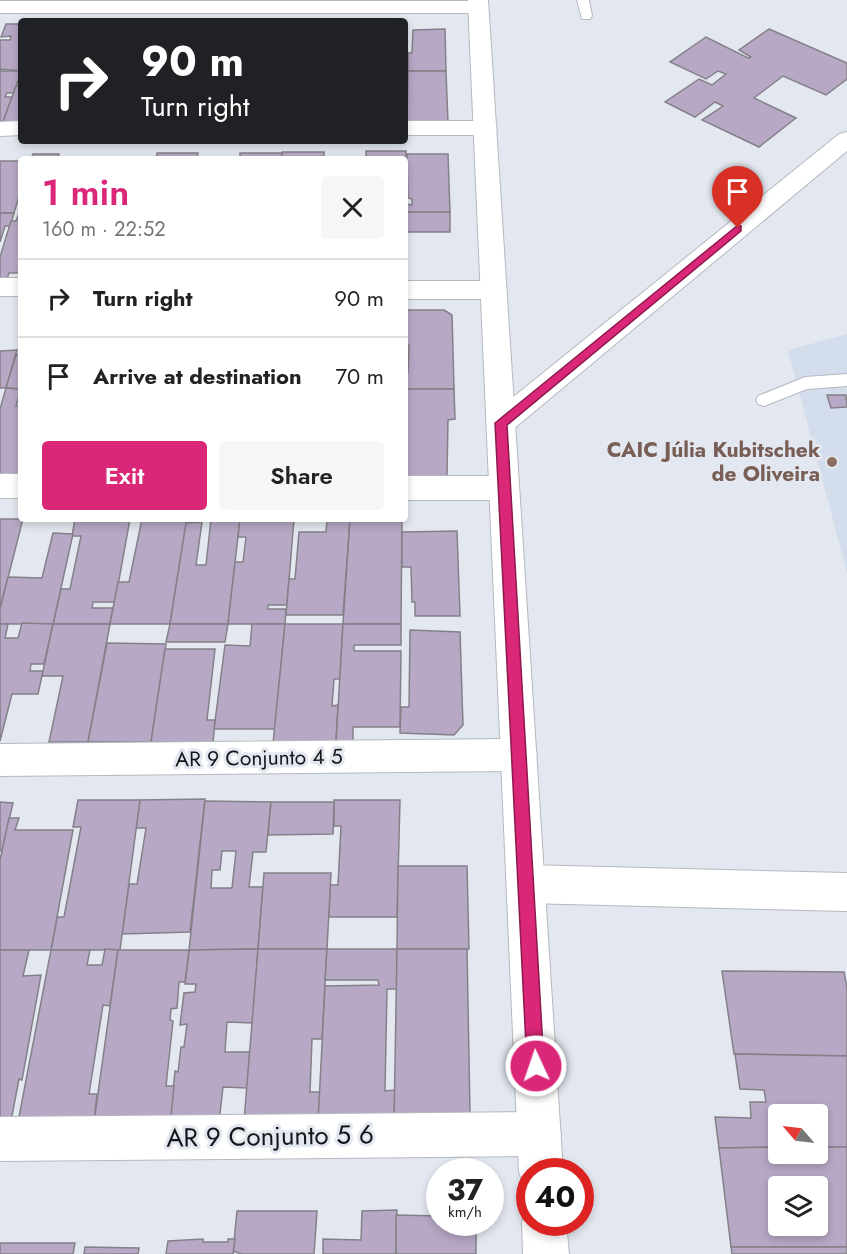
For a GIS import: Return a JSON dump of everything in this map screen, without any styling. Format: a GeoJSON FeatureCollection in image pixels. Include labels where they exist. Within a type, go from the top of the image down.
{"type":"FeatureCollection","features":[{"type":"Feature","properties":{"kind":"street"},"geometry":{"type":"LineString","coordinates":[[0,7],[478,3],[540,1153]]}},
{"type":"Feature","properties":{"kind":"street"},"geometry":{"type":"LineString","coordinates":[[408,128],[484,128]]}},
{"type":"Feature","properties":{"kind":"street"},"geometry":{"type":"LineString","coordinates":[[0,129],[18,129]]}},
{"type":"Feature","properties":{"kind":"street"},"geometry":{"type":"LineString","coordinates":[[501,423],[847,139]]}},
{"type":"Feature","properties":{"kind":"street"},"geometry":{"type":"LineString","coordinates":[[0,287],[18,287]]}},
{"type":"Feature","properties":{"kind":"street"},"geometry":{"type":"LineString","coordinates":[[408,290],[494,290]]}},
{"type":"Feature","properties":{"kind":"street"},"geometry":{"type":"LineString","coordinates":[[0,486],[18,486]]}},
{"type":"Feature","properties":{"kind":"street"},"geometry":{"type":"LineString","coordinates":[[408,488],[504,488]]}},
{"type":"Feature","properties":{"kind":"street","name":"AR 9 Conjunto 4 5"},"geometry":{"type":"LineString","coordinates":[[0,760],[519,755]]}},
{"type":"Feature","properties":{"kind":"street"},"geometry":{"type":"LineString","coordinates":[[526,884],[847,892]]}},
{"type":"Feature","properties":{"kind":"street","name":"AR 9 Conjunto 5 6"},"geometry":{"type":"LineString","coordinates":[[0,1139],[540,1153]]}},
{"type":"Feature","properties":{"kind":"street"},"geometry":{"type":"LineString","coordinates":[[545,1236],[546,1254]]}},
{"type":"Feature","properties":{"kind":"lane"},"geometry":{"type":"LineString","coordinates":[[583,0],[586,16]]}},
{"type":"Feature","properties":{"kind":"lane"},"geometry":{"type":"LineString","coordinates":[[764,400],[805,383],[847,380]]}},
{"type":"Feature","properties":{"kind":"shaded area","name":"CAIC Júlia Kubitschek de Oliveira"},"geometry":{"type":"Polygon","coordinates":[[[847,334],[847,573],[788,350],[847,334]]]}},
{"type":"Feature","properties":{"kind":"building"},"geometry":{"type":"Polygon","coordinates":[[[6,24],[18,24],[18,71],[1,69],[0,71],[0,40],[10,40],[11,36],[1,37],[6,24]]]}},
{"type":"Feature","properties":{"kind":"building"},"geometry":{"type":"Polygon","coordinates":[[[445,29],[446,71],[408,71],[408,53],[412,53],[413,30],[445,29]]]}},
{"type":"Feature","properties":{"kind":"building"},"geometry":{"type":"Polygon","coordinates":[[[769,29],[847,63],[847,79],[826,95],[783,76],[754,98],[796,118],[759,147],[702,120],[723,106],[715,102],[695,117],[665,102],[699,79],[712,85],[726,74],[718,71],[706,79],[670,62],[706,37],[748,58],[751,57],[739,50],[769,29]]]}},
{"type":"Feature","properties":{"kind":"building"},"geometry":{"type":"Polygon","coordinates":[[[0,71],[18,71],[14,93],[7,93],[5,97],[12,97],[3,122],[0,122],[0,71]]]}},
{"type":"Feature","properties":{"kind":"building"},"geometry":{"type":"Polygon","coordinates":[[[408,71],[446,71],[448,122],[408,122],[408,71]]]}},
{"type":"Feature","properties":{"kind":"building"},"geometry":{"type":"Polygon","coordinates":[[[16,86],[18,86],[18,122],[3,122],[16,86]]]}},
{"type":"Feature","properties":{"kind":"building"},"geometry":{"type":"Polygon","coordinates":[[[366,151],[406,151],[406,156],[366,156],[366,151]]]}},
{"type":"Feature","properties":{"kind":"building"},"geometry":{"type":"Polygon","coordinates":[[[282,152],[324,152],[324,156],[281,156],[282,152]]]}},
{"type":"Feature","properties":{"kind":"building"},"geometry":{"type":"Polygon","coordinates":[[[157,153],[198,153],[198,156],[156,156],[157,153]]]}},
{"type":"Feature","properties":{"kind":"building"},"geometry":{"type":"Polygon","coordinates":[[[240,153],[282,153],[282,156],[240,156],[240,153]]]}},
{"type":"Feature","properties":{"kind":"building"},"geometry":{"type":"Polygon","coordinates":[[[33,154],[59,154],[58,156],[32,156],[33,154]]]}},
{"type":"Feature","properties":{"kind":"building"},"geometry":{"type":"Polygon","coordinates":[[[407,154],[448,154],[450,212],[408,212],[408,204],[412,205],[412,199],[408,198],[407,154]]]}},
{"type":"Feature","properties":{"kind":"building"},"geometry":{"type":"Polygon","coordinates":[[[0,161],[18,161],[18,200],[14,213],[0,213],[0,161]]]}},
{"type":"Feature","properties":{"kind":"building"},"geometry":{"type":"Polygon","coordinates":[[[408,212],[450,212],[450,232],[408,232],[408,212]]]}},
{"type":"Feature","properties":{"kind":"building"},"geometry":{"type":"Polygon","coordinates":[[[0,213],[14,213],[10,226],[5,226],[0,242],[0,213]]]}},
{"type":"Feature","properties":{"kind":"building"},"geometry":{"type":"Polygon","coordinates":[[[18,216],[18,273],[9,273],[7,279],[0,279],[0,257],[11,221],[16,221],[18,216]]]}},
{"type":"Feature","properties":{"kind":"building"},"geometry":{"type":"Polygon","coordinates":[[[408,310],[444,310],[452,315],[454,389],[408,389],[408,310]]]}},
{"type":"Feature","properties":{"kind":"building"},"geometry":{"type":"Polygon","coordinates":[[[17,350],[6,388],[0,388],[0,351],[17,350]]]}},
{"type":"Feature","properties":{"kind":"building"},"geometry":{"type":"Polygon","coordinates":[[[18,355],[18,389],[6,388],[18,355]]]}},
{"type":"Feature","properties":{"kind":"building"},"geometry":{"type":"Polygon","coordinates":[[[6,388],[18,389],[16,406],[18,406],[18,475],[0,475],[0,409],[6,388]]]}},
{"type":"Feature","properties":{"kind":"building"},"geometry":{"type":"Polygon","coordinates":[[[408,389],[454,389],[455,419],[448,420],[447,476],[408,477],[408,389]]]}},
{"type":"Feature","properties":{"kind":"building"},"geometry":{"type":"Polygon","coordinates":[[[827,395],[846,395],[847,407],[831,408],[827,395]]]}},
{"type":"Feature","properties":{"kind":"building"},"geometry":{"type":"Polygon","coordinates":[[[0,519],[18,519],[18,522],[22,522],[0,609],[0,519]]]}},
{"type":"Feature","properties":{"kind":"building"},"geometry":{"type":"Polygon","coordinates":[[[74,522],[129,522],[115,602],[93,602],[92,608],[113,608],[110,624],[53,624],[61,589],[70,589],[81,536],[72,536],[74,522]]]}},
{"type":"Feature","properties":{"kind":"building"},"geometry":{"type":"Polygon","coordinates":[[[141,522],[187,522],[170,624],[110,624],[118,582],[129,582],[141,522]]]}},
{"type":"Feature","properties":{"kind":"building"},"geometry":{"type":"Polygon","coordinates":[[[202,522],[196,565],[206,565],[211,522],[240,522],[228,624],[170,624],[186,523],[202,522]]]}},
{"type":"Feature","properties":{"kind":"building"},"geometry":{"type":"Polygon","coordinates":[[[240,522],[294,522],[287,605],[268,605],[268,609],[286,609],[285,624],[228,624],[235,562],[243,562],[246,537],[238,537],[240,522]]]}},
{"type":"Feature","properties":{"kind":"building"},"geometry":{"type":"Polygon","coordinates":[[[327,522],[350,522],[343,615],[286,615],[289,579],[295,579],[299,532],[326,532],[327,522]]]}},
{"type":"Feature","properties":{"kind":"building"},"geometry":{"type":"Polygon","coordinates":[[[350,522],[402,522],[401,624],[343,624],[350,522]]]}},
{"type":"Feature","properties":{"kind":"building"},"geometry":{"type":"Polygon","coordinates":[[[457,531],[460,616],[415,616],[415,602],[412,602],[411,567],[402,567],[402,532],[457,531]]]}},
{"type":"Feature","properties":{"kind":"building"},"geometry":{"type":"Polygon","coordinates":[[[53,533],[73,534],[53,624],[0,624],[0,609],[8,577],[42,578],[53,533]]]}},
{"type":"Feature","properties":{"kind":"building"},"geometry":{"type":"Polygon","coordinates":[[[22,623],[53,624],[44,664],[31,664],[30,671],[43,671],[38,694],[12,694],[0,741],[0,624],[8,624],[5,638],[18,638],[22,623]]]}},
{"type":"Feature","properties":{"kind":"building"},"geometry":{"type":"Polygon","coordinates":[[[53,624],[110,624],[88,742],[49,742],[63,676],[42,676],[53,624]]]}},
{"type":"Feature","properties":{"kind":"building"},"geometry":{"type":"Polygon","coordinates":[[[170,624],[228,624],[225,642],[166,642],[170,624]]]}},
{"type":"Feature","properties":{"kind":"building"},"geometry":{"type":"Polygon","coordinates":[[[252,624],[285,624],[275,729],[214,729],[225,645],[250,646],[252,624]]]}},
{"type":"Feature","properties":{"kind":"building"},"geometry":{"type":"Polygon","coordinates":[[[285,624],[343,624],[340,679],[334,679],[332,706],[338,705],[336,742],[273,743],[285,624]]]}},
{"type":"Feature","properties":{"kind":"building"},"geometry":{"type":"Polygon","coordinates":[[[343,624],[401,624],[401,645],[354,645],[354,651],[401,651],[400,727],[353,727],[353,742],[336,742],[343,624]]]}},
{"type":"Feature","properties":{"kind":"building"},"geometry":{"type":"Polygon","coordinates":[[[410,630],[460,632],[463,725],[454,735],[400,733],[401,707],[409,707],[410,630]]]}},
{"type":"Feature","properties":{"kind":"building"},"geometry":{"type":"Polygon","coordinates":[[[107,643],[166,644],[151,742],[88,742],[107,643]]]}},
{"type":"Feature","properties":{"kind":"building"},"geometry":{"type":"Polygon","coordinates":[[[165,649],[215,649],[207,720],[215,720],[213,743],[151,742],[165,649]]]}},
{"type":"Feature","properties":{"kind":"building"},"geometry":{"type":"Polygon","coordinates":[[[205,799],[190,932],[122,934],[129,884],[137,884],[146,828],[136,828],[140,800],[205,799]]]}},
{"type":"Feature","properties":{"kind":"building"},"geometry":{"type":"Polygon","coordinates":[[[78,800],[140,800],[120,950],[51,950],[57,917],[64,917],[81,827],[73,827],[78,800]]]}},
{"type":"Feature","properties":{"kind":"building"},"geometry":{"type":"Polygon","coordinates":[[[334,800],[400,800],[397,917],[329,917],[330,885],[338,885],[341,826],[334,826],[334,800]]]}},
{"type":"Feature","properties":{"kind":"building"},"geometry":{"type":"Polygon","coordinates":[[[205,801],[271,802],[266,852],[253,852],[249,887],[263,887],[258,949],[189,950],[205,801]],[[222,851],[220,870],[212,870],[211,888],[232,888],[236,851],[222,851]]]}},
{"type":"Feature","properties":{"kind":"building"},"geometry":{"type":"Polygon","coordinates":[[[0,802],[13,803],[2,851],[0,851],[0,802]]]}},
{"type":"Feature","properties":{"kind":"building"},"geometry":{"type":"Polygon","coordinates":[[[271,802],[334,802],[333,834],[268,835],[271,802]]]}},
{"type":"Feature","properties":{"kind":"building"},"geometry":{"type":"Polygon","coordinates":[[[9,818],[19,818],[15,830],[73,830],[51,950],[0,950],[0,860],[9,818]]]}},
{"type":"Feature","properties":{"kind":"building"},"geometry":{"type":"Polygon","coordinates":[[[398,866],[467,866],[469,949],[397,949],[398,866]]]}},
{"type":"Feature","properties":{"kind":"building"},"geometry":{"type":"Polygon","coordinates":[[[264,873],[331,873],[327,949],[258,949],[264,873]]]}},
{"type":"Feature","properties":{"kind":"building"},"geometry":{"type":"Polygon","coordinates":[[[105,949],[118,950],[110,1006],[103,1005],[89,1094],[97,1094],[94,1122],[18,1122],[51,950],[90,950],[87,965],[102,965],[105,949]]]}},
{"type":"Feature","properties":{"kind":"building"},"geometry":{"type":"Polygon","coordinates":[[[258,949],[253,1023],[227,1022],[225,1052],[250,1052],[247,1088],[223,1087],[219,1122],[170,1120],[175,1071],[178,1072],[187,1024],[180,1025],[184,993],[195,992],[196,984],[185,984],[189,950],[258,949]]]}},
{"type":"Feature","properties":{"kind":"building"},"geometry":{"type":"Polygon","coordinates":[[[258,949],[327,949],[322,1039],[312,1039],[310,1092],[320,1092],[318,1122],[244,1121],[258,949]]]}},
{"type":"Feature","properties":{"kind":"building"},"geometry":{"type":"Polygon","coordinates":[[[327,949],[397,949],[397,989],[387,989],[385,1091],[395,1090],[394,1122],[318,1122],[325,986],[379,985],[378,980],[325,980],[327,949]]]}},
{"type":"Feature","properties":{"kind":"building"},"geometry":{"type":"Polygon","coordinates":[[[397,949],[467,949],[470,1113],[394,1122],[397,949]]]}},
{"type":"Feature","properties":{"kind":"building"},"geometry":{"type":"Polygon","coordinates":[[[0,950],[29,950],[23,976],[41,975],[22,1080],[19,1079],[11,1121],[0,1125],[0,950]]]}},
{"type":"Feature","properties":{"kind":"building"},"geometry":{"type":"Polygon","coordinates":[[[118,950],[189,950],[185,982],[179,982],[177,1008],[171,1009],[170,1020],[173,1021],[166,1086],[174,1086],[170,1125],[94,1122],[118,950]]]}},
{"type":"Feature","properties":{"kind":"building"},"geometry":{"type":"Polygon","coordinates":[[[722,971],[844,972],[847,988],[847,1056],[734,1054],[722,971]]]}},
{"type":"Feature","properties":{"kind":"building"},"geometry":{"type":"Polygon","coordinates":[[[735,1054],[847,1056],[847,1147],[828,1147],[828,1104],[768,1104],[768,1147],[719,1148],[715,1117],[751,1118],[750,1102],[766,1102],[764,1090],[740,1089],[735,1054]]]}},
{"type":"Feature","properties":{"kind":"building"},"geometry":{"type":"Polygon","coordinates":[[[768,1147],[768,1164],[828,1164],[828,1147],[847,1147],[847,1247],[731,1247],[719,1148],[768,1147]]]}},
{"type":"Feature","properties":{"kind":"building"},"geometry":{"type":"Polygon","coordinates":[[[397,1210],[396,1254],[323,1254],[323,1239],[361,1240],[362,1211],[397,1210]]]}},
{"type":"Feature","properties":{"kind":"building"},"geometry":{"type":"Polygon","coordinates":[[[237,1211],[317,1211],[314,1254],[241,1254],[233,1251],[237,1211]]]}},
{"type":"Feature","properties":{"kind":"building"},"geometry":{"type":"Polygon","coordinates":[[[396,1215],[426,1216],[426,1236],[476,1236],[476,1254],[396,1254],[396,1215]]]}},
{"type":"Feature","properties":{"kind":"building"},"geometry":{"type":"Polygon","coordinates":[[[203,1239],[203,1242],[228,1242],[228,1239],[235,1239],[233,1254],[166,1254],[168,1241],[203,1239]]]}},
{"type":"Feature","properties":{"kind":"building"},"geometry":{"type":"Polygon","coordinates":[[[0,1243],[75,1243],[73,1254],[0,1254],[0,1243]]]}},
{"type":"Feature","properties":{"kind":"building"},"geometry":{"type":"Polygon","coordinates":[[[85,1247],[139,1248],[138,1254],[84,1254],[85,1247]]]}},
{"type":"Feature","properties":{"kind":"building"},"geometry":{"type":"Polygon","coordinates":[[[731,1247],[847,1247],[847,1254],[732,1254],[731,1247]]]}},
{"type":"Feature","properties":{"kind":"place","name":"CAIC Júlia Kubitschek de Oliveira"},"geometry":{"type":"Point","coordinates":[832,462]}},
{"type":"Feature","properties":{"kind":"route"},"geometry":{"type":"LineString","coordinates":[[536,1066],[501,423],[738,228]]}}]}
